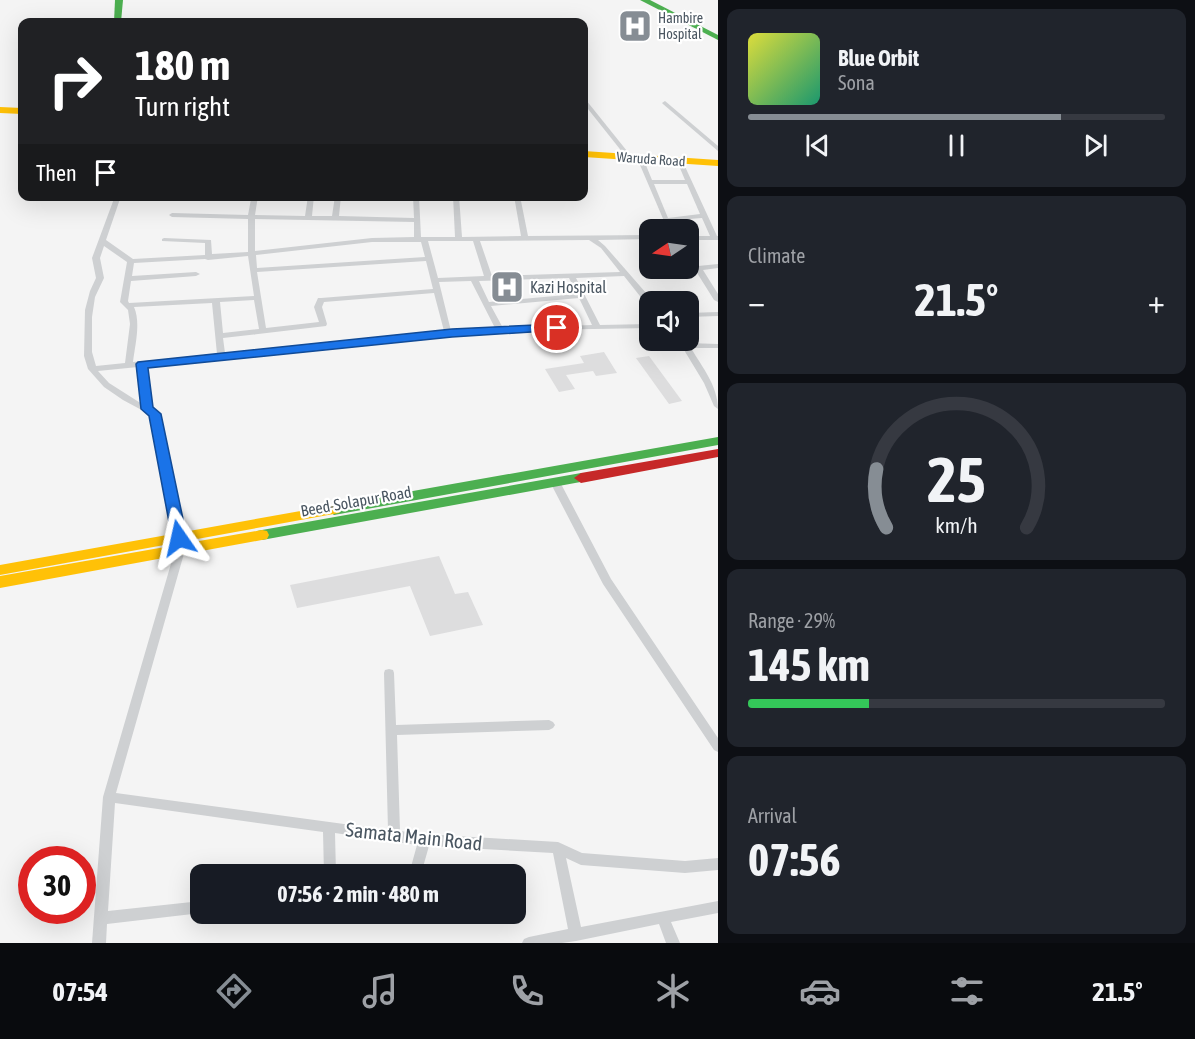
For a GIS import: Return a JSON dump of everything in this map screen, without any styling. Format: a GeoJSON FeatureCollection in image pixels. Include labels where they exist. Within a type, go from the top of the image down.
{"type":"FeatureCollection","features":[{"type":"Feature","properties":{"kind":"main road"},"geometry":{"type":"LineString","coordinates":[[118,18],[119,0]]}},
{"type":"Feature","properties":{"kind":"main road"},"geometry":{"type":"LineString","coordinates":[[644,0],[718,38]]}},
{"type":"Feature","properties":{"kind":"main road"},"geometry":{"type":"LineString","coordinates":[[0,110],[18,111]]}},
{"type":"Feature","properties":{"kind":"main road","name":"Waruda Road"},"geometry":{"type":"LineString","coordinates":[[588,154],[718,163]]}},
{"type":"Feature","properties":{"kind":"main road","name":"Beed-Solapur Road"},"geometry":{"type":"LineString","coordinates":[[0,582],[180,544],[718,441]]}},
{"type":"Feature","properties":{"kind":"main road","name":"Beed-Solapur Road"},"geometry":{"type":"LineString","coordinates":[[0,570],[180,544],[718,453]]}},
{"type":"Feature","properties":{"kind":"street"},"geometry":{"type":"LineString","coordinates":[[665,103],[718,149]]}},
{"type":"Feature","properties":{"kind":"street"},"geometry":{"type":"LineString","coordinates":[[588,106],[634,158],[649,182],[666,220],[702,216]]}},
{"type":"Feature","properties":{"kind":"street"},"geometry":{"type":"LineString","coordinates":[[680,161],[702,216],[716,238]]}},
{"type":"Feature","properties":{"kind":"street"},"geometry":{"type":"LineString","coordinates":[[649,182],[688,182]]}},
{"type":"Feature","properties":{"kind":"street"},"geometry":{"type":"LineString","coordinates":[[99,943],[109,796],[180,544],[155,414],[111,387],[92,369],[88,357],[87,314],[91,293],[100,278],[96,258],[116,201]]}},
{"type":"Feature","properties":{"kind":"street"},"geometry":{"type":"LineString","coordinates":[[254,201],[250,217],[263,331]]}},
{"type":"Feature","properties":{"kind":"street"},"geometry":{"type":"LineString","coordinates":[[308,218],[310,201]]}},
{"type":"Feature","properties":{"kind":"street"},"geometry":{"type":"LineString","coordinates":[[335,218],[337,201]]}},
{"type":"Feature","properties":{"kind":"street"},"geometry":{"type":"LineString","coordinates":[[416,201],[416,220],[435,280],[448,333]]}},
{"type":"Feature","properties":{"kind":"street"},"geometry":{"type":"LineString","coordinates":[[456,201],[459,238]]}},
{"type":"Feature","properties":{"kind":"street"},"geometry":{"type":"LineString","coordinates":[[518,201],[525,238]]}},
{"type":"Feature","properties":{"kind":"street"},"geometry":{"type":"LineString","coordinates":[[172,215],[416,220]]}},
{"type":"Feature","properties":{"kind":"street"},"geometry":{"type":"LineString","coordinates":[[590,237],[603,247],[640,291]]}},
{"type":"Feature","properties":{"kind":"street"},"geometry":{"type":"LineString","coordinates":[[102,241],[131,261],[254,254],[372,240],[639,237]]}},
{"type":"Feature","properties":{"kind":"street"},"geometry":{"type":"LineString","coordinates":[[476,238],[489,279]]}},
{"type":"Feature","properties":{"kind":"street"},"geometry":{"type":"LineString","coordinates":[[699,238],[716,238]]}},
{"type":"Feature","properties":{"kind":"street"},"geometry":{"type":"LineString","coordinates":[[164,240],[209,241],[208,258]]}},
{"type":"Feature","properties":{"kind":"street"},"geometry":{"type":"LineString","coordinates":[[255,270],[429,259]]}},
{"type":"Feature","properties":{"kind":"street"},"geometry":{"type":"LineString","coordinates":[[129,365],[134,324],[132,309],[124,302],[131,261]]}},
{"type":"Feature","properties":{"kind":"street"},"geometry":{"type":"LineString","coordinates":[[718,266],[698,268],[718,300]]}},
{"type":"Feature","properties":{"kind":"street"},"geometry":{"type":"LineString","coordinates":[[127,279],[196,274]]}},
{"type":"Feature","properties":{"kind":"street"},"geometry":{"type":"LineString","coordinates":[[435,280],[625,274]]}},
{"type":"Feature","properties":{"kind":"street"},"geometry":{"type":"LineString","coordinates":[[572,277],[598,328]]}},
{"type":"Feature","properties":{"kind":"street"},"geometry":{"type":"LineString","coordinates":[[474,279],[500,330]]}},
{"type":"Feature","properties":{"kind":"street"},"geometry":{"type":"LineString","coordinates":[[220,336],[323,324],[318,308],[321,300],[437,291]]}},
{"type":"Feature","properties":{"kind":"street"},"geometry":{"type":"LineString","coordinates":[[487,304],[582,296]]}},
{"type":"Feature","properties":{"kind":"street"},"geometry":{"type":"LineString","coordinates":[[128,305],[258,298]]}},
{"type":"Feature","properties":{"kind":"street"},"geometry":{"type":"LineString","coordinates":[[216,301],[221,357]]}},
{"type":"Feature","properties":{"kind":"street"},"geometry":{"type":"LineString","coordinates":[[699,315],[718,314]]}},
{"type":"Feature","properties":{"kind":"street"},"geometry":{"type":"LineString","coordinates":[[92,369],[448,333],[639,326]]}},
{"type":"Feature","properties":{"kind":"street"},"geometry":{"type":"LineString","coordinates":[[699,344],[718,346]]}},
{"type":"Feature","properties":{"kind":"street"},"geometry":{"type":"LineString","coordinates":[[688,351],[718,406]]}},
{"type":"Feature","properties":{"kind":"street"},"geometry":{"type":"LineString","coordinates":[[142,364],[147,409]]}},
{"type":"Feature","properties":{"kind":"street"},"geometry":{"type":"LineString","coordinates":[[555,482],[607,581],[718,747]]}},
{"type":"Feature","properties":{"kind":"street"},"geometry":{"type":"LineString","coordinates":[[389,672],[394,836]]}},
{"type":"Feature","properties":{"kind":"street"},"geometry":{"type":"LineString","coordinates":[[391,730],[549,725]]}},
{"type":"Feature","properties":{"kind":"street","name":"Samata Main Road"},"geometry":{"type":"LineString","coordinates":[[109,796],[424,840],[558,848],[581,859],[685,867],[718,864]]}},
{"type":"Feature","properties":{"kind":"street"},"geometry":{"type":"LineString","coordinates":[[329,827],[330,864]]}},
{"type":"Feature","properties":{"kind":"street"},"geometry":{"type":"LineString","coordinates":[[418,864],[424,840]]}},
{"type":"Feature","properties":{"kind":"street"},"geometry":{"type":"LineString","coordinates":[[558,848],[576,935]]}},
{"type":"Feature","properties":{"kind":"street"},"geometry":{"type":"LineString","coordinates":[[529,943],[718,907]]}},
{"type":"Feature","properties":{"kind":"street"},"geometry":{"type":"LineString","coordinates":[[101,918],[190,908]]}},
{"type":"Feature","properties":{"kind":"street"},"geometry":{"type":"LineString","coordinates":[[663,917],[673,943]]}},
{"type":"Feature","properties":{"kind":"building"},"geometry":{"type":"Polygon","coordinates":[[[604,352],[617,373],[596,376],[593,371],[566,375],[575,389],[559,392],[545,369],[584,363],[580,356],[604,352]]]}},
{"type":"Feature","properties":{"kind":"building"},"geometry":{"type":"Polygon","coordinates":[[[649,356],[682,401],[669,404],[636,358],[649,356]]]}},
{"type":"Feature","properties":{"kind":"building"},"geometry":{"type":"Polygon","coordinates":[[[439,556],[455,594],[468,592],[483,625],[430,636],[410,586],[297,608],[290,585],[439,556]]]}},
{"type":"Feature","properties":{"kind":"traffic: fast"},"geometry":{"type":"LineString","coordinates":[[118,18],[119,0]]}},
{"type":"Feature","properties":{"kind":"traffic: fast"},"geometry":{"type":"LineString","coordinates":[[644,0],[718,38]]}},
{"type":"Feature","properties":{"kind":"traffic: fast"},"geometry":{"type":"LineString","coordinates":[[334,510],[718,441]]}},
{"type":"Feature","properties":{"kind":"traffic: fast"},"geometry":{"type":"LineString","coordinates":[[262,535],[581,478]]}},
{"type":"Feature","properties":{"kind":"traffic: slow"},"geometry":{"type":"LineString","coordinates":[[0,110],[18,111]]}},
{"type":"Feature","properties":{"kind":"traffic: slow"},"geometry":{"type":"LineString","coordinates":[[588,154],[718,163]]}},
{"type":"Feature","properties":{"kind":"traffic: slow"},"geometry":{"type":"LineString","coordinates":[[0,570],[334,510]]}},
{"type":"Feature","properties":{"kind":"traffic: slow"},"geometry":{"type":"LineString","coordinates":[[0,582],[262,535]]}},
{"type":"Feature","properties":{"kind":"traffic: jam"},"geometry":{"type":"LineString","coordinates":[[581,478],[718,453]]}},
{"type":"Feature","properties":{"kind":"place","name":"Hambire Hospital"},"geometry":{"type":"Point","coordinates":[635,26]}},
{"type":"Feature","properties":{"kind":"place","name":"Kazi Hospital"},"geometry":{"type":"Point","coordinates":[507,287]}},
{"type":"Feature","properties":{"kind":"route"},"geometry":{"type":"LineString","coordinates":[[179,538],[155,414],[147,409],[142,364],[452,333],[557,328]]}}]}
